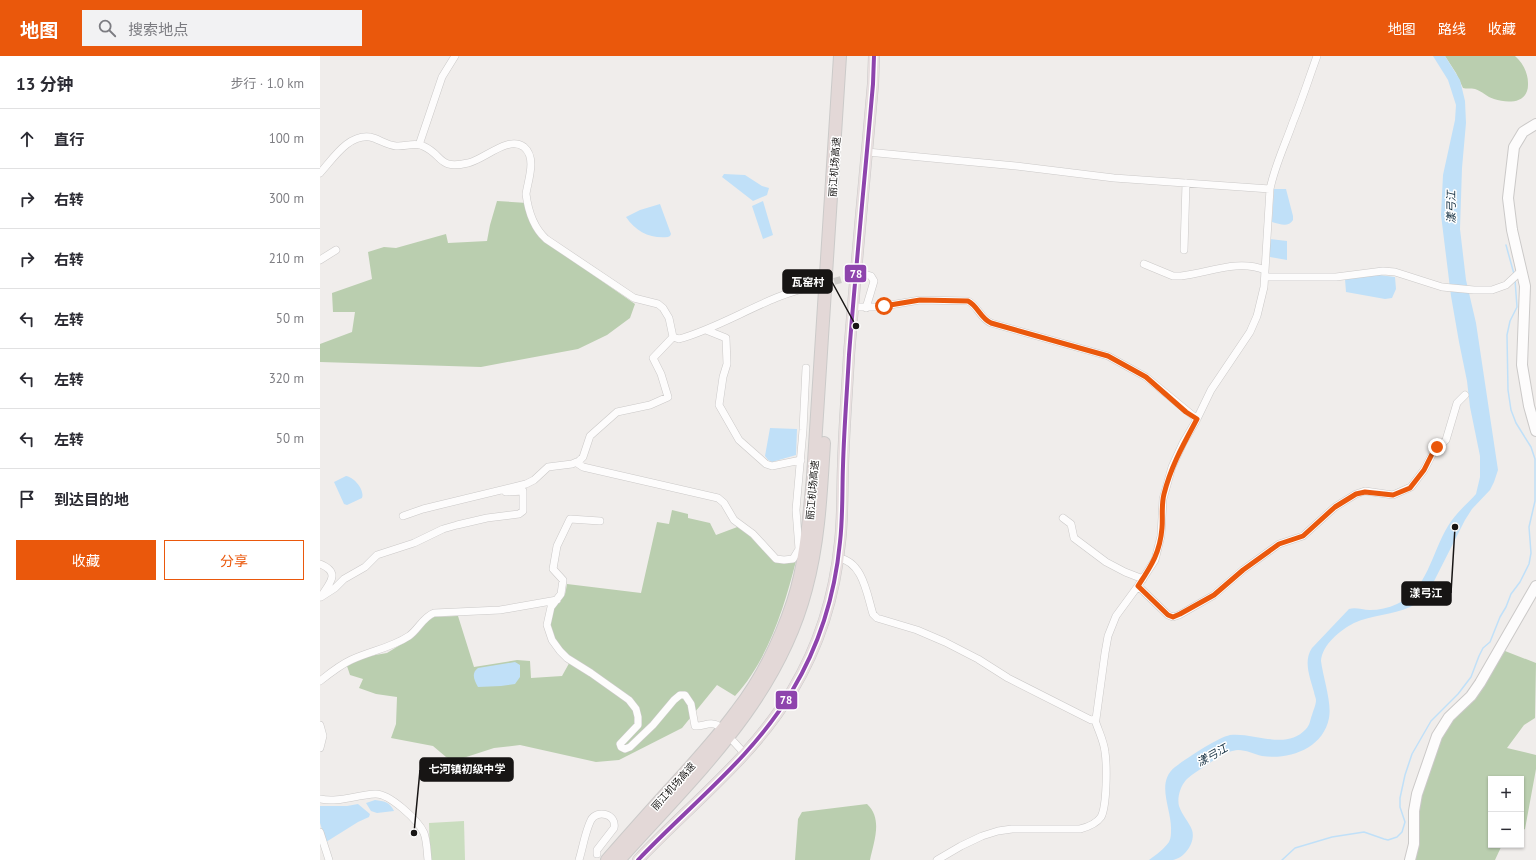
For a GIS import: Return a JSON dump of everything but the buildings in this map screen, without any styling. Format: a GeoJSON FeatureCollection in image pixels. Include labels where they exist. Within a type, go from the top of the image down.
{"type":"FeatureCollection","features":[{"type":"Feature","properties":{"kind":"highway","name":"丽江机场高速"},"geometry":{"type":"LineString","coordinates":[[602,857],[687,772],[741,706],[757,682],[771,655],[797,589],[807,537],[813,477],[840,56]]}},
{"type":"Feature","properties":{"kind":"highway","name":"丽江机场高速"},"geometry":{"type":"LineString","coordinates":[[619,860],[693,778],[745,717],[765,686],[779,659],[797,618],[806,591],[816,539],[822,480],[849,56]]}},
{"type":"Feature","properties":{"kind":"highway"},"geometry":{"type":"LineString","coordinates":[[638,860],[745,754],[781,708],[806,664],[818,636],[835,582],[841,526],[846,408],[874,56]]}},
{"type":"Feature","properties":{"kind":"main road"},"geometry":{"type":"LineString","coordinates":[[1536,124],[1523,132],[1516,142],[1512,152],[1508,198],[1512,230],[1522,270],[1526,296],[1522,365],[1529,406],[1536,431]]}},
{"type":"Feature","properties":{"kind":"main road"},"geometry":{"type":"LineString","coordinates":[[1410,860],[1414,844],[1414,811],[1417,794],[1437,736],[1450,716],[1471,696],[1480,683],[1536,586]]}},
{"type":"Feature","properties":{"kind":"street"},"geometry":{"type":"LineString","coordinates":[[419,145],[442,77],[455,56]]}},
{"type":"Feature","properties":{"kind":"street"},"geometry":{"type":"LineString","coordinates":[[937,860],[982,836],[998,831],[1019,828],[1080,829],[1095,823],[1100,817],[1103,810],[1106,774],[1105,751],[1095,720],[1108,636],[1116,616],[1155,560],[1158,552],[1162,528],[1163,499],[1172,467],[1183,443],[1211,390],[1254,324],[1262,297],[1265,273],[1270,189],[1282,150],[1293,124],[1317,56]]}},
{"type":"Feature","properties":{"kind":"street"},"geometry":{"type":"LineString","coordinates":[[320,173],[346,144],[358,138],[371,138],[390,146],[424,146],[445,164],[450,166],[468,163],[510,144],[518,144],[525,148],[528,152],[531,163],[526,196],[536,226],[540,233],[546,239],[634,298],[658,304],[663,308],[669,318],[673,337]]}},
{"type":"Feature","properties":{"kind":"street"},"geometry":{"type":"LineString","coordinates":[[867,152],[1016,166],[1114,178],[1270,189]]}},
{"type":"Feature","properties":{"kind":"street"},"geometry":{"type":"LineString","coordinates":[[1184,250],[1186,183]]}},
{"type":"Feature","properties":{"kind":"street"},"geometry":{"type":"LineString","coordinates":[[320,260],[336,250]]}},
{"type":"Feature","properties":{"kind":"street"},"geometry":{"type":"LineString","coordinates":[[1144,264],[1173,276],[1181,276],[1242,265],[1253,266],[1265,273],[1336,277],[1383,271],[1395,272],[1442,287],[1474,290],[1492,290],[1500,288],[1506,285],[1522,270]]}},
{"type":"Feature","properties":{"kind":"street"},"geometry":{"type":"LineString","coordinates":[[864,274],[872,278],[874,284],[866,308]]}},
{"type":"Feature","properties":{"kind":"street"},"geometry":{"type":"LineString","coordinates":[[673,337],[679,340],[706,330],[782,296],[815,286]]}},
{"type":"Feature","properties":{"kind":"street"},"geometry":{"type":"LineString","coordinates":[[854,307],[866,308],[920,300],[968,301],[973,304],[982,318],[991,323],[1108,356],[1146,377],[1186,412],[1197,419]]}},
{"type":"Feature","properties":{"kind":"street"},"geometry":{"type":"LineString","coordinates":[[706,330],[726,338],[727,364],[723,377],[719,405],[742,444],[750,449],[766,464],[772,466],[801,460]]}},
{"type":"Feature","properties":{"kind":"street"},"geometry":{"type":"LineString","coordinates":[[403,516],[423,509],[532,482],[548,467],[577,462],[583,457],[590,436],[617,412],[650,405],[668,397],[661,374],[653,358],[673,337]]}},
{"type":"Feature","properties":{"kind":"street"},"geometry":{"type":"LineString","coordinates":[[577,462],[583,467],[718,498],[724,503],[734,520],[752,534],[776,559],[793,559],[799,549],[796,514],[801,460],[806,368]]}},
{"type":"Feature","properties":{"kind":"street"},"geometry":{"type":"LineString","coordinates":[[1138,586],[1168,615],[1173,617],[1179,615],[1216,594],[1243,570],[1279,544],[1303,536],[1335,507],[1356,494],[1365,492],[1393,495],[1410,488],[1424,470],[1434,451],[1446,440],[1457,403],[1465,395]]}},
{"type":"Feature","properties":{"kind":"street"},"geometry":{"type":"LineString","coordinates":[[321,597],[335,588],[344,579],[365,567],[377,555],[414,543],[442,529],[487,518],[519,514],[523,511],[523,491],[505,492],[500,489]]}},
{"type":"Feature","properties":{"kind":"street"},"geometry":{"type":"LineString","coordinates":[[1063,518],[1071,524],[1074,538],[1106,562],[1143,579]]}},
{"type":"Feature","properties":{"kind":"street"},"geometry":{"type":"LineString","coordinates":[[600,521],[570,519],[557,546],[553,569],[562,580],[561,594],[558,600],[551,607],[547,625],[552,640],[567,658],[629,700],[636,709],[638,717],[637,727],[620,744],[624,749],[630,747],[654,725],[680,694],[685,695],[691,704],[695,726],[710,723],[717,725]]}},
{"type":"Feature","properties":{"kind":"street"},"geometry":{"type":"LineString","coordinates":[[838,558],[851,563],[859,572],[873,614],[877,618],[917,630],[945,642],[978,659],[1008,678],[1091,720],[1095,720]]}},
{"type":"Feature","properties":{"kind":"street"},"geometry":{"type":"LineString","coordinates":[[320,564],[327,568],[332,577],[332,581],[321,597]]}},
{"type":"Feature","properties":{"kind":"street"},"geometry":{"type":"LineString","coordinates":[[320,681],[336,668],[350,660],[387,647],[410,636],[428,615],[434,613],[500,610],[558,600]]}},
{"type":"Feature","properties":{"kind":"street"},"geometry":{"type":"LineString","coordinates":[[320,725],[323,736],[320,748]]}},
{"type":"Feature","properties":{"kind":"street"},"geometry":{"type":"LineString","coordinates":[[734,742],[745,754]]}},
{"type":"Feature","properties":{"kind":"street"},"geometry":{"type":"LineString","coordinates":[[320,799],[334,800],[375,794],[388,797],[420,827],[425,836],[428,860]]}},
{"type":"Feature","properties":{"kind":"street"},"geometry":{"type":"LineString","coordinates":[[579,860],[592,819],[598,815],[606,814],[613,819],[614,828],[597,850],[602,857]]}},
{"type":"Feature","properties":{"kind":"street"},"geometry":{"type":"LineString","coordinates":[[320,832],[329,860]]}},
{"type":"Feature","properties":{"kind":"green space"},"geometry":{"type":"Polygon","coordinates":[[[1445,56],[1515,56],[1523,65],[1526,72],[1528,83],[1525,95],[1517,100],[1500,101],[1475,89],[1463,88],[1456,73],[1445,56]]]}},
{"type":"Feature","properties":{"kind":"green space"},"geometry":{"type":"Polygon","coordinates":[[[497,201],[527,203],[534,230],[540,238],[635,304],[630,318],[607,335],[578,349],[481,367],[320,362],[320,344],[352,332],[355,312],[333,312],[332,293],[372,279],[368,252],[384,247],[396,248],[446,234],[448,243],[487,241],[497,201]]]}},
{"type":"Feature","properties":{"kind":"green space"},"geometry":{"type":"Polygon","coordinates":[[[672,510],[688,514],[688,518],[710,523],[716,535],[740,526],[773,560],[780,563],[796,561],[780,615],[766,650],[747,682],[735,696],[717,685],[682,728],[619,760],[596,762],[520,745],[494,748],[454,761],[446,757],[433,746],[391,738],[396,724],[397,697],[376,694],[359,688],[363,679],[350,675],[347,666],[364,657],[387,653],[413,637],[430,617],[458,616],[474,667],[517,660],[530,661],[531,678],[562,676],[572,658],[555,641],[550,628],[550,621],[555,605],[565,595],[567,584],[641,593],[657,522],[669,524],[672,510]]]}},
{"type":"Feature","properties":{"kind":"green space"},"geometry":{"type":"Polygon","coordinates":[[[1505,651],[1536,663],[1535,718],[1524,725],[1507,748],[1536,755],[1536,769],[1525,829],[1524,776],[1488,776],[1488,848],[1501,848],[1495,860],[1415,860],[1419,844],[1418,811],[1421,795],[1441,738],[1453,719],[1474,699],[1505,651]]]}},
{"type":"Feature","properties":{"kind":"green space"},"geometry":{"type":"Polygon","coordinates":[[[867,804],[875,816],[876,823],[875,838],[870,860],[795,860],[798,819],[802,812],[867,804]]]}},
{"type":"Feature","properties":{"kind":"green space"},"geometry":{"type":"Polygon","coordinates":[[[464,821],[465,860],[430,860],[429,823],[464,821]]]}},
{"type":"Feature","properties":{"kind":"water"},"geometry":{"type":"Polygon","coordinates":[[[1433,56],[1445,56],[1460,80],[1465,101],[1466,123],[1462,168],[1460,229],[1466,280],[1476,323],[1498,470],[1494,482],[1490,490],[1472,509],[1465,520],[1427,595],[1417,603],[1403,610],[1368,618],[1354,623],[1338,634],[1328,644],[1322,655],[1321,661],[1330,712],[1326,729],[1320,738],[1303,750],[1283,756],[1272,757],[1238,750],[1232,751],[1194,774],[1184,783],[1178,800],[1180,809],[1192,830],[1193,835],[1191,844],[1185,853],[1177,859],[1149,860],[1165,847],[1171,838],[1171,822],[1165,788],[1169,773],[1175,767],[1210,744],[1230,735],[1280,740],[1289,739],[1306,729],[1316,702],[1309,675],[1308,664],[1309,653],[1312,648],[1349,609],[1354,608],[1370,610],[1387,608],[1407,598],[1415,590],[1428,570],[1442,536],[1451,522],[1476,494],[1480,477],[1480,456],[1451,296],[1441,215],[1443,175],[1455,120],[1456,105],[1448,80],[1433,56]]]}},
{"type":"Feature","properties":{"kind":"water"},"geometry":{"type":"Polygon","coordinates":[[[724,174],[745,175],[762,186],[769,188],[767,195],[753,201],[722,177],[724,174]]]}},
{"type":"Feature","properties":{"kind":"water"},"geometry":{"type":"Polygon","coordinates":[[[1274,189],[1286,189],[1293,216],[1293,220],[1289,224],[1284,225],[1272,222],[1274,189]]]}},
{"type":"Feature","properties":{"kind":"water"},"geometry":{"type":"Polygon","coordinates":[[[763,201],[773,235],[763,239],[752,206],[763,201]]]}},
{"type":"Feature","properties":{"kind":"water"},"geometry":{"type":"Polygon","coordinates":[[[660,204],[671,234],[668,237],[650,236],[634,227],[626,217],[640,210],[660,204]]]}},
{"type":"Feature","properties":{"kind":"water"},"geometry":{"type":"Polygon","coordinates":[[[1270,239],[1287,241],[1287,260],[1270,257],[1270,239]]]}},
{"type":"Feature","properties":{"kind":"water"},"geometry":{"type":"Polygon","coordinates":[[[1379,275],[1395,277],[1396,289],[1392,298],[1385,299],[1346,292],[1345,279],[1379,275]]]}},
{"type":"Feature","properties":{"kind":"water"},"geometry":{"type":"Polygon","coordinates":[[[770,428],[797,429],[796,455],[772,462],[768,460],[765,456],[770,428]]]}},
{"type":"Feature","properties":{"kind":"water"},"geometry":{"type":"Polygon","coordinates":[[[346,476],[358,484],[363,495],[362,498],[347,505],[344,504],[334,482],[346,476]]]}},
{"type":"Feature","properties":{"kind":"water"},"geometry":{"type":"Polygon","coordinates":[[[515,662],[520,665],[520,677],[515,684],[478,687],[474,679],[474,672],[478,668],[515,662]]]}},
{"type":"Feature","properties":{"kind":"water"},"geometry":{"type":"Polygon","coordinates":[[[375,800],[386,802],[394,811],[377,813],[371,811],[366,803],[375,800]]]}},
{"type":"Feature","properties":{"kind":"water"},"geometry":{"type":"Polygon","coordinates":[[[358,804],[370,814],[369,817],[358,822],[326,842],[320,823],[320,806],[347,806],[358,804]]]}},
{"type":"Feature","properties":{"kind":"waterway"},"geometry":{"type":"LineString","coordinates":[[1506,245],[1514,274]]}},
{"type":"Feature","properties":{"kind":"waterway"},"geometry":{"type":"LineString","coordinates":[[1282,860],[1295,848],[1332,837],[1364,832],[1388,840],[1397,837],[1402,832],[1405,822],[1400,807],[1400,798],[1405,775],[1412,754],[1431,721],[1458,694],[1471,677],[1483,648],[1490,642],[1511,594],[1520,582],[1529,564],[1531,553],[1529,527],[1535,501],[1535,459],[1531,447],[1516,423],[1511,410],[1508,390],[1507,335],[1510,321],[1517,307],[1515,280]]}},
{"type":"Feature","properties":{"kind":"tunnel"},"geometry":{"type":"LineString","coordinates":[[824,284],[858,275]]}},
{"type":"Feature","properties":{"kind":"transit line","name":"78"},"geometry":{"type":"LineString","coordinates":[[638,860],[740,759],[776,715],[802,674],[818,638],[830,600],[838,561],[841,533],[844,438],[849,355],[873,84],[874,56]]}},
{"type":"Feature","properties":{"kind":"place","name":"瓦窑村"},"geometry":{"type":"Point","coordinates":[856,326]}},
{"type":"Feature","properties":{"kind":"place","name":"漾弓江"},"geometry":{"type":"Point","coordinates":[1455,527]}},
{"type":"Feature","properties":{"kind":"place","name":"七河镇初级中学"},"geometry":{"type":"Point","coordinates":[414,833]}},
{"type":"Feature","properties":{"kind":"route"},"geometry":{"type":"LineString","coordinates":[[884,306],[911,300],[966,300],[973,304],[982,318],[988,322],[1040,338],[1108,356],[1146,377],[1168,394],[1186,412],[1197,419],[1183,443],[1172,467],[1163,499],[1162,528],[1158,552],[1155,560],[1138,586],[1142,592],[1168,615],[1173,617],[1216,594],[1243,570],[1282,542],[1303,536],[1335,507],[1356,494],[1360,492],[1369,492],[1393,495],[1405,491],[1411,487],[1424,470],[1437,447]]}}]}
